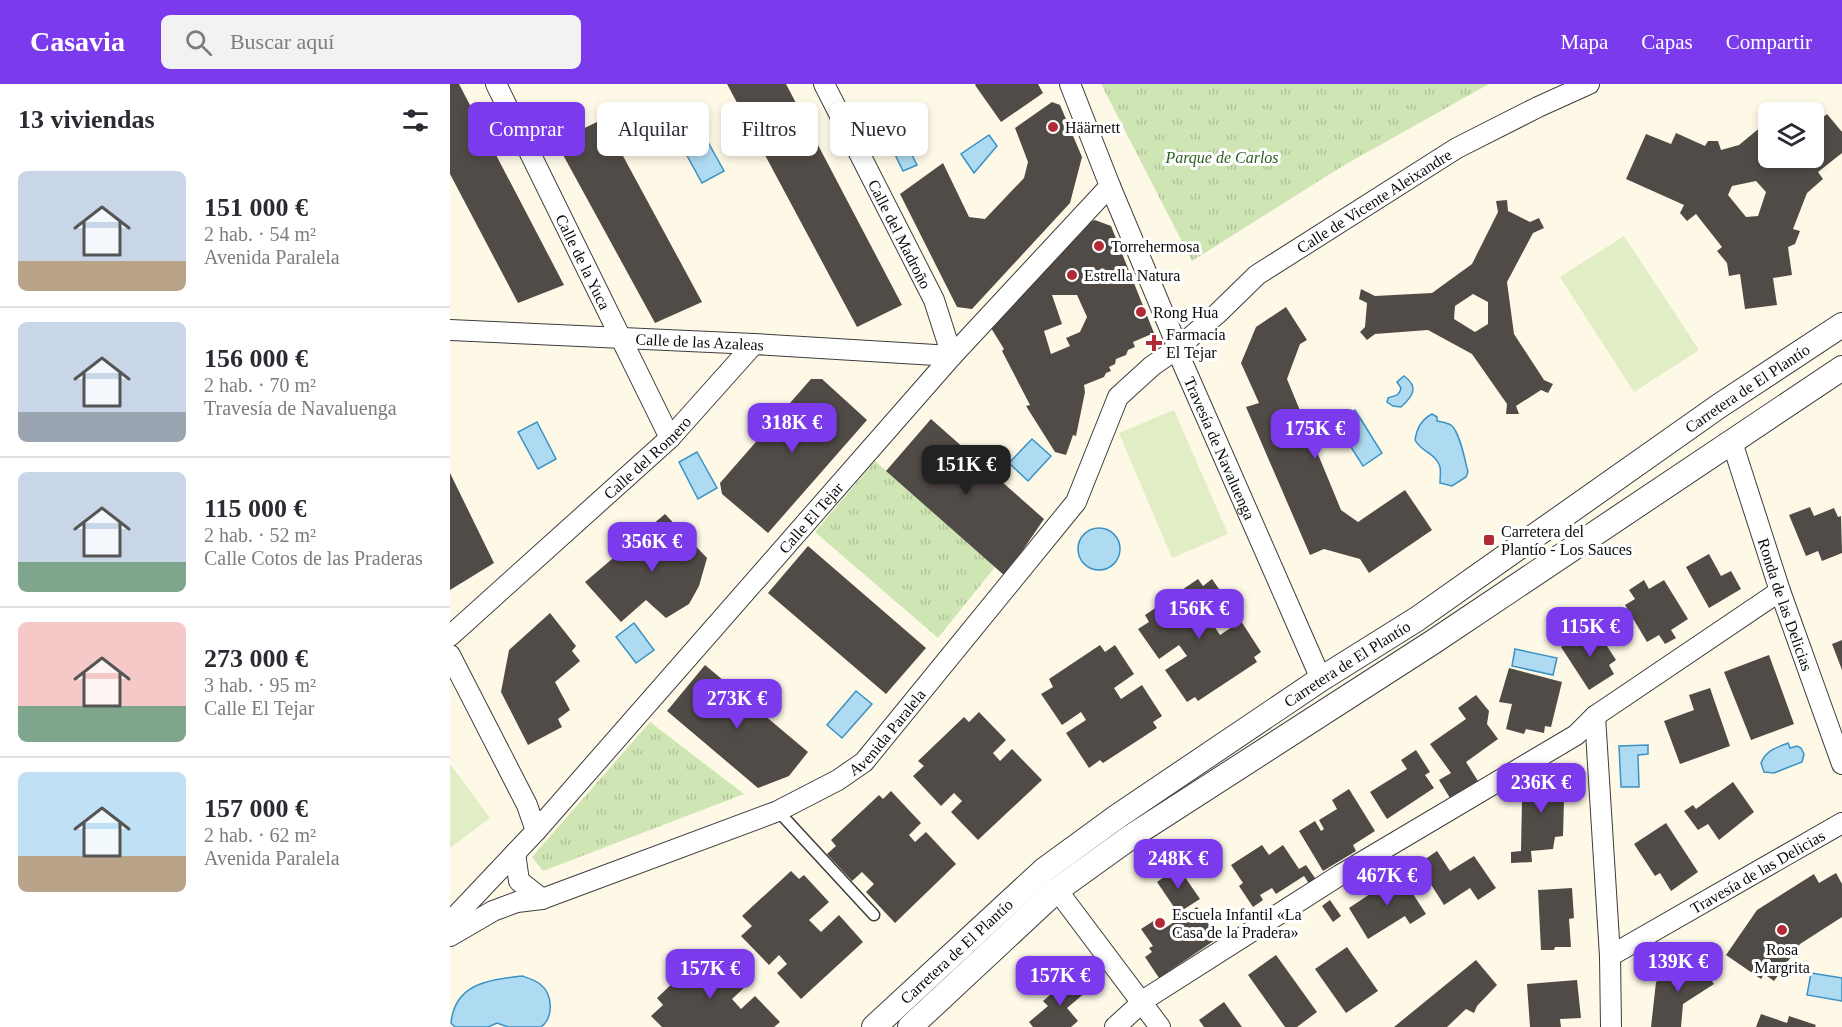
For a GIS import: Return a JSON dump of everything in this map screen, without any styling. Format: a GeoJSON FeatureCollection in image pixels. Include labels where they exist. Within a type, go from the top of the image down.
{"type":"FeatureCollection","features":[{"type":"Feature","properties":{"kind":"street","name":"Calle de la Yuca"},"geometry":{"type":"LineString","coordinates":[[496,84],[670,438]]}},
{"type":"Feature","properties":{"kind":"street","name":"Calle del Madroño"},"geometry":{"type":"LineString","coordinates":[[824,84],[934,300],[952,356]]}},
{"type":"Feature","properties":{"kind":"street","name":"Travesía de Navaluenga"},"geometry":{"type":"LineString","coordinates":[[1070,84],[1179,355],[1322,679]]}},
{"type":"Feature","properties":{"kind":"street","name":"Calle de Vicente Aleixandre"},"geometry":{"type":"LineString","coordinates":[[1178,348],[1257,275],[1457,148],[1538,106],[1589,84]]}},
{"type":"Feature","properties":{"kind":"street","name":"Calle El Tejar"},"geometry":{"type":"LineString","coordinates":[[450,922],[536,831],[952,356],[1110,186]]}},
{"type":"Feature","properties":{"kind":"street","name":"Carretera de El Plantío"},"geometry":{"type":"LineString","coordinates":[[874,1027],[1044,870],[1118,816],[1322,679],[1417,619],[1719,406],[1842,325]]}},
{"type":"Feature","properties":{"kind":"street","name":"Calle de las Azaleas"},"geometry":{"type":"LineString","coordinates":[[450,330],[952,356]]}},
{"type":"Feature","properties":{"kind":"street","name":"Calle del Romero"},"geometry":{"type":"LineString","coordinates":[[450,636],[670,438],[754,344]]}},
{"type":"Feature","properties":{"kind":"street","name":"Avenida Paralela"},"geometry":{"type":"LineString","coordinates":[[450,936],[493,911],[517,902],[542,898],[778,811],[838,780],[864,762],[1076,502],[1118,397],[1152,366],[1178,348]]}},
{"type":"Feature","properties":{"kind":"street","name":"Carretera de El Plantío"},"geometry":{"type":"LineString","coordinates":[[910,1027],[1057,890],[1132,836],[1433,642],[1842,369]]}},
{"type":"Feature","properties":{"kind":"street","name":"Ronda de las Delicias"},"geometry":{"type":"LineString","coordinates":[[1732,442],[1780,591],[1842,764]]}},
{"type":"Feature","properties":{"kind":"street"},"geometry":{"type":"LineString","coordinates":[[1115,1027],[1141,1002],[1340,875],[1576,735],[1595,716],[1780,591]]}},
{"type":"Feature","properties":{"kind":"street"},"geometry":{"type":"LineString","coordinates":[[450,655],[527,805],[536,831]]}},
{"type":"Feature","properties":{"kind":"street"},"geometry":{"type":"LineString","coordinates":[[1595,716],[1610,956],[1611,1027]]}},
{"type":"Feature","properties":{"kind":"street","name":"Travesía de las Delicias"},"geometry":{"type":"LineString","coordinates":[[1610,956],[1842,823]]}},
{"type":"Feature","properties":{"kind":"street"},"geometry":{"type":"LineString","coordinates":[[515,853],[519,881],[542,898]]}},
{"type":"Feature","properties":{"kind":"street"},"geometry":{"type":"LineString","coordinates":[[1057,890],[1160,1027]]}},
{"type":"Feature","properties":{"kind":"lane"},"geometry":{"type":"LineString","coordinates":[[778,811],[874,915]]}},
{"type":"Feature","properties":{"kind":"green space","name":"Parque de Carlos"},"geometry":{"type":"Polygon","coordinates":[[[1101,84],[1489,84],[1341,167],[1192,261],[1101,84]]]}},
{"type":"Feature","properties":{"kind":"green space"},"geometry":{"type":"Polygon","coordinates":[[[1624,236],[1699,350],[1634,392],[1560,277],[1624,236]]]}},
{"type":"Feature","properties":{"kind":"green space"},"geometry":{"type":"Polygon","coordinates":[[[1174,410],[1228,534],[1172,558],[1119,433],[1174,410]]]}},
{"type":"Feature","properties":{"kind":"green space"},"geometry":{"type":"Polygon","coordinates":[[[875,461],[995,567],[938,638],[815,532],[875,461]]]}},
{"type":"Feature","properties":{"kind":"green space"},"geometry":{"type":"Polygon","coordinates":[[[650,722],[744,794],[543,871],[532,857],[650,722]]]}},
{"type":"Feature","properties":{"kind":"green space"},"geometry":{"type":"Polygon","coordinates":[[[450,764],[490,818],[450,848],[450,764]]]}},
{"type":"Feature","properties":{"kind":"water"},"geometry":{"type":"Polygon","coordinates":[[[989,135],[997,146],[974,173],[961,154],[989,135]]]}},
{"type":"Feature","properties":{"kind":"water"},"geometry":{"type":"Polygon","coordinates":[[[709,144],[724,171],[702,183],[687,156],[709,156],[709,144]]]}},
{"type":"Feature","properties":{"kind":"water"},"geometry":{"type":"Polygon","coordinates":[[[896,156],[912,156],[917,165],[903,171],[896,156]]]}},
{"type":"Feature","properties":{"kind":"water"},"geometry":{"type":"Polygon","coordinates":[[[1404,376],[1412,384],[1413,392],[1401,407],[1393,406],[1387,402],[1388,398],[1399,393],[1401,388],[1397,382],[1404,376]]]}},
{"type":"Feature","properties":{"kind":"water"},"geometry":{"type":"Polygon","coordinates":[[[1355,410],[1382,453],[1363,466],[1335,422],[1355,410]]]}},
{"type":"Feature","properties":{"kind":"water"},"geometry":{"type":"Polygon","coordinates":[[[1432,414],[1437,417],[1437,421],[1451,425],[1462,447],[1468,472],[1466,477],[1452,486],[1440,483],[1438,463],[1415,440],[1420,425],[1432,414]]]}},
{"type":"Feature","properties":{"kind":"water"},"geometry":{"type":"Polygon","coordinates":[[[537,422],[556,459],[538,469],[518,432],[537,422]]]}},
{"type":"Feature","properties":{"kind":"water"},"geometry":{"type":"Polygon","coordinates":[[[1032,439],[1051,456],[1028,481],[1009,463],[1032,439]]]}},
{"type":"Feature","properties":{"kind":"water"},"geometry":{"type":"Polygon","coordinates":[[[697,452],[717,488],[698,499],[679,462],[697,452]]]}},
{"type":"Feature","properties":{"kind":"water"},"geometry":{"type":"Polygon","coordinates":[[[1099,528],[1107,529],[1114,534],[1119,541],[1119,557],[1114,564],[1107,569],[1099,570],[1091,569],[1084,564],[1079,557],[1078,549],[1079,541],[1084,534],[1091,529],[1099,528]]]}},
{"type":"Feature","properties":{"kind":"water"},"geometry":{"type":"Polygon","coordinates":[[[634,623],[654,650],[636,663],[616,637],[634,623]]]}},
{"type":"Feature","properties":{"kind":"water"},"geometry":{"type":"Polygon","coordinates":[[[1515,649],[1557,658],[1553,675],[1512,666],[1515,649]]]}},
{"type":"Feature","properties":{"kind":"water"},"geometry":{"type":"Polygon","coordinates":[[[856,691],[872,704],[842,738],[827,725],[856,691]]]}},
{"type":"Feature","properties":{"kind":"water"},"geometry":{"type":"Polygon","coordinates":[[[1788,743],[1790,748],[1797,746],[1801,748],[1804,754],[1802,762],[1774,773],[1764,772],[1761,763],[1766,755],[1788,743]]]}},
{"type":"Feature","properties":{"kind":"water"},"geometry":{"type":"Polygon","coordinates":[[[1648,745],[1648,754],[1638,755],[1639,787],[1621,787],[1619,746],[1648,745]]]}},
{"type":"Feature","properties":{"kind":"water"},"geometry":{"type":"Polygon","coordinates":[[[1811,973],[1842,978],[1842,1001],[1807,995],[1811,973]]]}},
{"type":"Feature","properties":{"kind":"water"},"geometry":{"type":"Polygon","coordinates":[[[522,976],[544,988],[549,999],[550,1012],[541,1027],[508,1027],[497,1023],[488,1027],[455,1027],[451,1023],[459,999],[476,986],[498,979],[522,976]]]}},
{"type":"Feature","properties":{"kind":"building"},"geometry":{"type":"Polygon","coordinates":[[[450,84],[459,84],[468,102],[468,156],[497,156],[564,285],[518,303],[450,174],[450,84]]]}},
{"type":"Feature","properties":{"kind":"building"},"geometry":{"type":"Polygon","coordinates":[[[727,84],[786,84],[795,102],[737,102],[727,84]]]}},
{"type":"Feature","properties":{"kind":"building"},"geometry":{"type":"Polygon","coordinates":[[[976,84],[1038,84],[1043,93],[1001,122],[976,84]]]}},
{"type":"Feature","properties":{"kind":"building"},"geometry":{"type":"Polygon","coordinates":[[[1052,102],[1060,105],[1082,157],[1070,203],[972,309],[957,307],[900,194],[943,163],[969,217],[985,219],[1024,178],[1028,162],[1015,128],[1052,102]]]}},
{"type":"Feature","properties":{"kind":"building"},"geometry":{"type":"Polygon","coordinates":[[[1827,114],[1842,132],[1842,153],[1824,167],[1824,117],[1827,114]]]}},
{"type":"Feature","properties":{"kind":"building"},"geometry":{"type":"Polygon","coordinates":[[[597,122],[597,156],[623,156],[702,302],[655,323],[564,156],[585,156],[585,128],[597,122]]]}},
{"type":"Feature","properties":{"kind":"building"},"geometry":{"type":"Polygon","coordinates":[[[1758,129],[1758,168],[1823,168],[1818,172],[1823,179],[1807,193],[1793,229],[1800,231],[1795,244],[1788,247],[1792,275],[1773,278],[1777,305],[1745,309],[1740,274],[1729,276],[1727,263],[1717,251],[1722,247],[1696,214],[1687,221],[1680,213],[1684,205],[1626,179],[1646,134],[1671,144],[1676,133],[1705,146],[1708,141],[1718,141],[1721,150],[1739,145],[1758,129]],[[1756,181],[1732,186],[1728,195],[1746,217],[1758,216],[1766,192],[1756,181]]]}},
{"type":"Feature","properties":{"kind":"building"},"geometry":{"type":"Polygon","coordinates":[[[818,145],[902,305],[857,327],[766,156],[818,156],[818,145]]]}},
{"type":"Feature","properties":{"kind":"building"},"geometry":{"type":"Polygon","coordinates":[[[1507,200],[1508,211],[1530,222],[1539,218],[1544,228],[1533,233],[1507,282],[1514,334],[1544,380],[1553,384],[1548,393],[1541,390],[1516,406],[1519,414],[1506,414],[1507,404],[1472,354],[1428,330],[1375,334],[1367,340],[1360,332],[1365,327],[1367,303],[1359,299],[1361,289],[1375,296],[1432,293],[1472,264],[1498,212],[1496,201],[1507,200]],[[1473,294],[1455,306],[1454,319],[1475,332],[1488,324],[1488,302],[1473,294]]]}},
{"type":"Feature","properties":{"kind":"building"},"geometry":{"type":"Polygon","coordinates":[[[1095,220],[1111,226],[1154,333],[1133,342],[1135,347],[1128,350],[1126,355],[1116,359],[1115,364],[1109,367],[1111,371],[1104,377],[1084,385],[1085,392],[1076,436],[1073,435],[1066,455],[1055,452],[1026,406],[1030,405],[1002,351],[1004,349],[991,328],[1041,263],[1063,252],[1069,238],[1081,233],[1083,225],[1095,220]],[[1052,295],[1062,324],[1044,331],[1051,354],[1070,346],[1066,338],[1080,332],[1087,317],[1077,295],[1052,295]]]}},
{"type":"Feature","properties":{"kind":"building"},"geometry":{"type":"Polygon","coordinates":[[[1286,307],[1307,340],[1300,344],[1287,379],[1341,510],[1358,522],[1405,490],[1432,530],[1369,573],[1360,559],[1324,549],[1310,555],[1246,407],[1259,403],[1241,363],[1256,327],[1286,307]]]}},
{"type":"Feature","properties":{"kind":"building"},"geometry":{"type":"Polygon","coordinates":[[[811,379],[822,379],[867,420],[768,533],[722,494],[720,483],[811,379]]]}},
{"type":"Feature","properties":{"kind":"building"},"geometry":{"type":"Polygon","coordinates":[[[931,419],[1044,519],[1005,576],[886,471],[931,419]]]}},
{"type":"Feature","properties":{"kind":"building"},"geometry":{"type":"Polygon","coordinates":[[[450,473],[494,563],[450,590],[450,473]]]}},
{"type":"Feature","properties":{"kind":"building"},"geometry":{"type":"Polygon","coordinates":[[[1810,507],[1814,516],[1834,508],[1838,517],[1841,516],[1842,553],[1822,561],[1818,551],[1806,556],[1789,515],[1810,507]]]}},
{"type":"Feature","properties":{"kind":"building"},"geometry":{"type":"Polygon","coordinates":[[[665,514],[707,558],[699,586],[689,604],[666,618],[646,600],[621,622],[585,582],[665,514]]]}},
{"type":"Feature","properties":{"kind":"building"},"geometry":{"type":"Polygon","coordinates":[[[808,546],[926,648],[886,694],[768,593],[808,546]]]}},
{"type":"Feature","properties":{"kind":"building"},"geometry":{"type":"Polygon","coordinates":[[[1709,554],[1721,576],[1731,571],[1741,589],[1709,608],[1686,567],[1709,554]]]}},
{"type":"Feature","properties":{"kind":"building"},"geometry":{"type":"Polygon","coordinates":[[[1198,579],[1203,586],[1212,579],[1233,609],[1212,623],[1220,635],[1241,621],[1261,652],[1254,657],[1257,662],[1198,701],[1195,697],[1187,702],[1165,670],[1187,656],[1179,645],[1159,659],[1138,629],[1149,622],[1145,615],[1198,579]]]}},
{"type":"Feature","properties":{"kind":"building"},"geometry":{"type":"Polygon","coordinates":[[[1644,580],[1649,589],[1664,580],[1688,619],[1671,630],[1676,638],[1665,644],[1659,635],[1647,642],[1625,605],[1635,599],[1629,590],[1644,580]]]}},
{"type":"Feature","properties":{"kind":"building"},"geometry":{"type":"Polygon","coordinates":[[[550,613],[576,646],[572,651],[580,661],[555,682],[570,710],[558,719],[562,727],[528,745],[501,692],[509,650],[550,613]]]}},
{"type":"Feature","properties":{"kind":"building"},"geometry":{"type":"Polygon","coordinates":[[[1558,621],[1566,634],[1556,640],[1548,628],[1558,621]]]}},
{"type":"Feature","properties":{"kind":"building"},"geometry":{"type":"Polygon","coordinates":[[[1594,626],[1616,660],[1609,665],[1614,674],[1589,690],[1561,647],[1594,626]]]}},
{"type":"Feature","properties":{"kind":"building"},"geometry":{"type":"Polygon","coordinates":[[[1842,640],[1842,670],[1832,644],[1842,640]]]}},
{"type":"Feature","properties":{"kind":"building"},"geometry":{"type":"Polygon","coordinates":[[[1100,645],[1105,652],[1115,645],[1134,674],[1114,688],[1121,699],[1142,685],[1162,716],[1153,722],[1157,728],[1103,763],[1100,760],[1089,768],[1066,733],[1086,720],[1081,712],[1062,725],[1041,694],[1053,687],[1049,679],[1100,645]]]}},
{"type":"Feature","properties":{"kind":"building"},"geometry":{"type":"Polygon","coordinates":[[[1769,655],[1794,724],[1751,740],[1724,672],[1769,655]]]}},
{"type":"Feature","properties":{"kind":"building"},"geometry":{"type":"Polygon","coordinates":[[[705,665],[808,752],[789,776],[758,788],[667,711],[705,665]]]}},
{"type":"Feature","properties":{"kind":"building"},"geometry":{"type":"Polygon","coordinates":[[[1509,668],[1562,682],[1551,727],[1545,726],[1544,733],[1526,729],[1524,734],[1506,729],[1512,704],[1499,702],[1509,668]]]}},
{"type":"Feature","properties":{"kind":"building"},"geometry":{"type":"Polygon","coordinates":[[[1710,688],[1730,746],[1680,764],[1664,721],[1694,710],[1689,695],[1710,688]]]}},
{"type":"Feature","properties":{"kind":"building"},"geometry":{"type":"Polygon","coordinates":[[[1476,695],[1489,711],[1487,724],[1498,739],[1466,762],[1478,781],[1450,798],[1439,780],[1451,773],[1430,744],[1466,719],[1458,708],[1476,695]]]}},
{"type":"Feature","properties":{"kind":"building"},"geometry":{"type":"Polygon","coordinates":[[[979,712],[1006,740],[993,753],[1000,761],[1012,749],[1042,780],[978,840],[951,812],[962,801],[954,793],[941,806],[913,776],[924,766],[918,761],[964,717],[969,722],[979,712]]]}},
{"type":"Feature","properties":{"kind":"building"},"geometry":{"type":"Polygon","coordinates":[[[1416,750],[1430,772],[1425,775],[1434,788],[1387,819],[1370,792],[1407,769],[1401,760],[1416,750]]]}},
{"type":"Feature","properties":{"kind":"building"},"geometry":{"type":"Polygon","coordinates":[[[1552,767],[1572,795],[1564,800],[1563,836],[1555,837],[1553,849],[1531,851],[1532,862],[1511,863],[1511,852],[1521,851],[1522,800],[1517,787],[1552,767]]]}},
{"type":"Feature","properties":{"kind":"building"},"geometry":{"type":"Polygon","coordinates":[[[1733,782],[1754,812],[1719,840],[1708,824],[1698,830],[1684,811],[1693,805],[1696,809],[1733,782]]]}},
{"type":"Feature","properties":{"kind":"building"},"geometry":{"type":"Polygon","coordinates":[[[1349,789],[1375,831],[1353,845],[1356,851],[1323,871],[1299,831],[1315,821],[1321,831],[1324,829],[1319,820],[1337,809],[1332,800],[1349,789]]]}},
{"type":"Feature","properties":{"kind":"building"},"geometry":{"type":"Polygon","coordinates":[[[891,791],[921,823],[909,835],[915,842],[926,832],[956,864],[895,923],[866,892],[874,884],[862,872],[852,881],[827,854],[836,846],[831,840],[879,795],[883,799],[891,791]]]}},
{"type":"Feature","properties":{"kind":"building"},"geometry":{"type":"Polygon","coordinates":[[[1666,823],[1698,872],[1671,891],[1660,873],[1655,876],[1634,844],[1666,823]]]}},
{"type":"Feature","properties":{"kind":"building"},"geometry":{"type":"Polygon","coordinates":[[[1262,845],[1269,855],[1283,845],[1299,869],[1306,865],[1317,881],[1310,885],[1304,876],[1276,894],[1272,888],[1260,895],[1263,900],[1253,907],[1239,886],[1243,883],[1231,865],[1262,845]]]}},
{"type":"Feature","properties":{"kind":"building"},"geometry":{"type":"Polygon","coordinates":[[[1437,851],[1450,871],[1474,856],[1496,888],[1478,900],[1470,888],[1444,905],[1418,864],[1437,851]]]}},
{"type":"Feature","properties":{"kind":"building"},"geometry":{"type":"Polygon","coordinates":[[[1178,867],[1200,899],[1178,913],[1157,882],[1178,867]]]}},
{"type":"Feature","properties":{"kind":"building"},"geometry":{"type":"Polygon","coordinates":[[[791,871],[799,879],[804,875],[829,902],[809,920],[821,932],[839,915],[863,942],[801,999],[777,973],[787,964],[779,955],[769,965],[741,936],[752,926],[742,916],[791,871]]]}},
{"type":"Feature","properties":{"kind":"building","name":"Rosa Margrita"},"geometry":{"type":"Polygon","coordinates":[[[1836,873],[1842,884],[1842,917],[1800,944],[1774,981],[1764,974],[1761,979],[1726,955],[1757,910],[1814,874],[1819,883],[1836,873]]]}},
{"type":"Feature","properties":{"kind":"building"},"geometry":{"type":"Polygon","coordinates":[[[1400,874],[1426,914],[1410,924],[1405,916],[1368,939],[1349,908],[1400,874]]]}},
{"type":"Feature","properties":{"kind":"building"},"geometry":{"type":"Polygon","coordinates":[[[1572,888],[1574,918],[1569,919],[1571,947],[1541,950],[1538,890],[1572,888]]]}},
{"type":"Feature","properties":{"kind":"building"},"geometry":{"type":"Polygon","coordinates":[[[1330,900],[1341,916],[1333,922],[1322,906],[1330,900]]]}},
{"type":"Feature","properties":{"kind":"building"},"geometry":{"type":"Polygon","coordinates":[[[1197,907],[1218,938],[1159,978],[1145,957],[1152,952],[1149,948],[1153,946],[1141,929],[1158,918],[1165,928],[1197,907]]]}},
{"type":"Feature","properties":{"kind":"building"},"geometry":{"type":"Polygon","coordinates":[[[1347,947],[1378,991],[1346,1013],[1315,969],[1347,947]]]}},
{"type":"Feature","properties":{"kind":"building"},"geometry":{"type":"Polygon","coordinates":[[[1276,955],[1317,1012],[1297,1027],[1285,1027],[1248,975],[1276,955]]]}},
{"type":"Feature","properties":{"kind":"building"},"geometry":{"type":"Polygon","coordinates":[[[1695,955],[1714,984],[1683,1004],[1681,1027],[1651,1027],[1656,982],[1695,955]]]}},
{"type":"Feature","properties":{"kind":"building"},"geometry":{"type":"Polygon","coordinates":[[[719,956],[747,985],[732,999],[741,1009],[755,996],[780,1022],[774,1027],[662,1027],[651,1016],[663,1005],[657,998],[700,957],[709,966],[719,956]]]}},
{"type":"Feature","properties":{"kind":"building"},"geometry":{"type":"Polygon","coordinates":[[[1476,960],[1497,985],[1477,1006],[1474,1013],[1466,1009],[1447,1027],[1394,1027],[1476,960]]]}},
{"type":"Feature","properties":{"kind":"building"},"geometry":{"type":"Polygon","coordinates":[[[1072,976],[1086,992],[1067,1008],[1078,1021],[1071,1027],[1033,1027],[1029,1022],[1048,1006],[1043,1001],[1072,976]]]}},
{"type":"Feature","properties":{"kind":"building"},"geometry":{"type":"Polygon","coordinates":[[[1577,980],[1581,1018],[1560,1019],[1561,1027],[1530,1027],[1527,984],[1577,980]]]}},
{"type":"Feature","properties":{"kind":"building"},"geometry":{"type":"Polygon","coordinates":[[[1224,1002],[1242,1027],[1204,1027],[1199,1020],[1224,1002]]]}},
{"type":"Feature","properties":{"kind":"building"},"geometry":{"type":"Polygon","coordinates":[[[1761,1014],[1787,1023],[1789,1016],[1816,1025],[1815,1027],[1756,1027],[1761,1014]]]}},
{"type":"Feature","properties":{"kind":"place","name":"Häärnett"},"geometry":{"type":"Point","coordinates":[1053,127]}},
{"type":"Feature","properties":{"kind":"place","name":"Torrehermosa"},"geometry":{"type":"Point","coordinates":[1099,246]}},
{"type":"Feature","properties":{"kind":"place","name":"Estrella Natura"},"geometry":{"type":"Point","coordinates":[1072,275]}},
{"type":"Feature","properties":{"kind":"place","name":"Rong Hua"},"geometry":{"type":"Point","coordinates":[1141,312]}},
{"type":"Feature","properties":{"kind":"place","name":"Farmacia El Tejar"},"geometry":{"type":"Point","coordinates":[1154,343]}},
{"type":"Feature","properties":{"kind":"place","name":"Carretera del Plantío - Los Sauces"},"geometry":{"type":"Point","coordinates":[1489,540]}},
{"type":"Feature","properties":{"kind":"place","name":"Escuela Infantil «La Casa de la Pradera»"},"geometry":{"type":"Point","coordinates":[1160,923]}},
{"type":"Feature","properties":{"kind":"place","name":"Rosa Margrita"},"geometry":{"type":"Point","coordinates":[1782,930]}}]}
